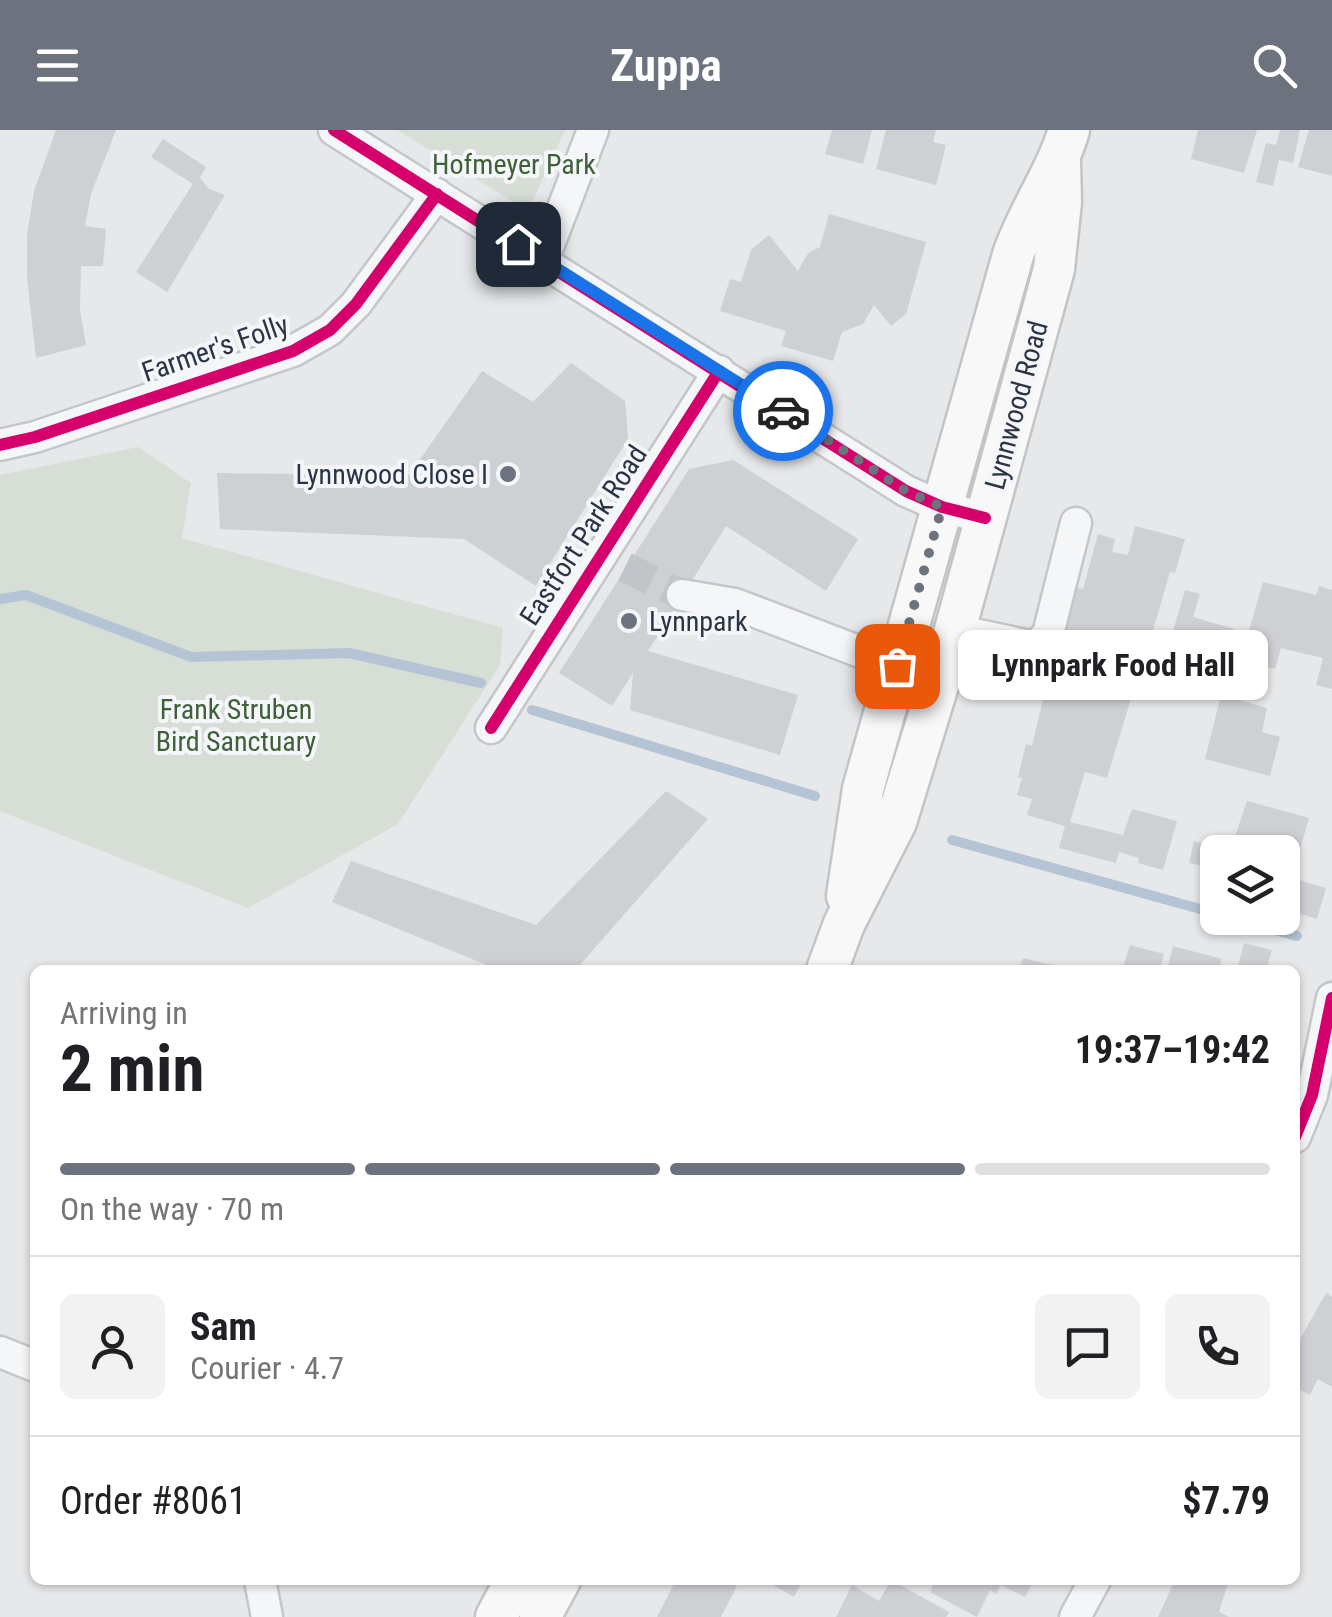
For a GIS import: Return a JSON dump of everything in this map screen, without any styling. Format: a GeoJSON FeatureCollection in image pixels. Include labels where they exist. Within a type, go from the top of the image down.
{"type":"FeatureCollection","features":[{"type":"Feature","properties":{"kind":"main road","name":"Lynnwood Road"},"geometry":{"type":"LineString","coordinates":[[844,924],[863,790],[1013,254],[1037,196],[1064,146]]}},
{"type":"Feature","properties":{"kind":"main road","name":"Lynnwood Road"},"geometry":{"type":"LineString","coordinates":[[830,965],[844,924],[896,822],[956,630],[1054,269],[1064,146]]}},
{"type":"Feature","properties":{"kind":"main road"},"geometry":{"type":"LineString","coordinates":[[496,1617],[513,1585]]}},
{"type":"Feature","properties":{"kind":"main road"},"geometry":{"type":"LineString","coordinates":[[540,1617],[557,1585]]}},
{"type":"Feature","properties":{"kind":"street"},"geometry":{"type":"LineString","coordinates":[[334,130],[906,491],[942,507],[985,518]]}},
{"type":"Feature","properties":{"kind":"street"},"geometry":{"type":"LineString","coordinates":[[543,260],[593,130]]}},
{"type":"Feature","properties":{"kind":"street","name":"Farmer's Folly"},"geometry":{"type":"LineString","coordinates":[[0,445],[36,437],[293,350],[330,330],[356,304],[436,194]]}},
{"type":"Feature","properties":{"kind":"street","name":"Eastfort Park Road"},"geometry":{"type":"LineString","coordinates":[[491,728],[614,560],[719,370]]}},
{"type":"Feature","properties":{"kind":"street"},"geometry":{"type":"LineString","coordinates":[[956,630],[1035,647],[1048,634],[1076,523]]}},
{"type":"Feature","properties":{"kind":"street"},"geometry":{"type":"LineString","coordinates":[[682,595],[735,604],[897,666]]}},
{"type":"Feature","properties":{"kind":"street"},"geometry":{"type":"LineString","coordinates":[[1300,1131],[1322,1102],[1332,998]]}},
{"type":"Feature","properties":{"kind":"street"},"geometry":{"type":"LineString","coordinates":[[0,1352],[30,1364]]}},
{"type":"Feature","properties":{"kind":"street"},"geometry":{"type":"LineString","coordinates":[[261,1585],[266,1617]]}},
{"type":"Feature","properties":{"kind":"street"},"geometry":{"type":"LineString","coordinates":[[1075,1617],[1092,1585]]}},
{"type":"Feature","properties":{"kind":"green space","name":"Hofmeyer Park"},"geometry":{"type":"Polygon","coordinates":[[[397,130],[565,130],[528,211],[397,130]]]}},
{"type":"Feature","properties":{"kind":"green space","name":"Frank Struben Bird Sanctuary"},"geometry":{"type":"Polygon","coordinates":[[[138,447],[191,483],[182,538],[503,628],[500,665],[398,824],[248,908],[0,811],[0,475],[138,447]]]}},
{"type":"Feature","properties":{"kind":"building"},"geometry":{"type":"Polygon","coordinates":[[[56,130],[116,130],[91,194],[85,226],[106,229],[103,266],[81,266],[80,310],[86,345],[36,358],[27,278],[27,235],[34,191],[56,130]]]}},
{"type":"Feature","properties":{"kind":"building"},"geometry":{"type":"Polygon","coordinates":[[[832,130],[872,130],[863,164],[825,154],[832,130]]]}},
{"type":"Feature","properties":{"kind":"building"},"geometry":{"type":"Polygon","coordinates":[[[886,130],[936,130],[933,142],[946,145],[936,185],[876,169],[886,130]]]}},
{"type":"Feature","properties":{"kind":"building"},"geometry":{"type":"Polygon","coordinates":[[[1198,130],[1257,130],[1244,173],[1191,159],[1198,130]]]}},
{"type":"Feature","properties":{"kind":"building"},"geometry":{"type":"Polygon","coordinates":[[[1280,130],[1300,130],[1293,163],[1279,160],[1273,186],[1256,182],[1266,143],[1276,145],[1280,130]]]}},
{"type":"Feature","properties":{"kind":"building"},"geometry":{"type":"Polygon","coordinates":[[[1309,130],[1332,130],[1332,176],[1298,167],[1309,130]]]}},
{"type":"Feature","properties":{"kind":"building"},"geometry":{"type":"Polygon","coordinates":[[[163,139],[206,167],[200,178],[209,189],[225,195],[167,292],[136,272],[193,184],[151,157],[163,139]]]}},
{"type":"Feature","properties":{"kind":"building"},"geometry":{"type":"Polygon","coordinates":[[[829,214],[926,242],[906,314],[891,326],[874,305],[863,324],[842,332],[833,361],[781,346],[786,331],[720,311],[730,279],[741,282],[751,250],[769,235],[798,271],[808,253],[820,247],[829,214]]]}},
{"type":"Feature","properties":{"kind":"building","name":"Lynnwood Close I"},"geometry":{"type":"Polygon","coordinates":[[[571,363],[625,401],[628,439],[536,586],[464,539],[220,529],[217,473],[409,475],[482,371],[533,402],[571,363]]]}},
{"type":"Feature","properties":{"kind":"building","name":"Lynnpark"},"geometry":{"type":"Polygon","coordinates":[[[733,460],[858,539],[826,591],[726,526],[648,651],[798,695],[780,755],[630,710],[633,673],[612,706],[559,673],[689,469],[733,460]]]}},
{"type":"Feature","properties":{"kind":"building"},"geometry":{"type":"Polygon","coordinates":[[[1135,526],[1185,539],[1175,573],[1170,572],[1137,686],[1094,673],[1101,648],[1064,637],[1077,588],[1083,589],[1098,534],[1115,539],[1112,552],[1128,555],[1135,526]]]}},
{"type":"Feature","properties":{"kind":"building"},"geometry":{"type":"Polygon","coordinates":[[[1263,582],[1316,595],[1319,586],[1332,590],[1332,689],[1316,685],[1323,658],[1281,648],[1275,669],[1169,644],[1185,590],[1200,594],[1193,617],[1234,629],[1232,635],[1247,638],[1263,582]]]}},
{"type":"Feature","properties":{"kind":"building"},"geometry":{"type":"Polygon","coordinates":[[[1193,654],[1226,663],[1219,696],[1182,685],[1193,654]]]}},
{"type":"Feature","properties":{"kind":"building"},"geometry":{"type":"Polygon","coordinates":[[[1049,673],[1132,695],[1107,778],[1085,772],[1070,822],[1123,835],[1132,809],[1177,821],[1163,870],[1119,852],[1116,863],[1059,848],[1065,826],[1027,815],[1032,799],[1017,795],[1022,778],[1018,777],[1026,744],[1032,746],[1049,673]]]}},
{"type":"Feature","properties":{"kind":"building"},"geometry":{"type":"Polygon","coordinates":[[[1221,695],[1267,708],[1262,732],[1280,737],[1270,776],[1205,759],[1221,695]]]}},
{"type":"Feature","properties":{"kind":"building"},"geometry":{"type":"Polygon","coordinates":[[[666,791],[708,819],[580,965],[487,965],[332,902],[351,861],[536,925],[666,791]]]}},
{"type":"Feature","properties":{"kind":"building"},"geometry":{"type":"Polygon","coordinates":[[[1247,801],[1309,818],[1300,850],[1300,835],[1235,835],[1247,801]]]}},
{"type":"Feature","properties":{"kind":"building"},"geometry":{"type":"Polygon","coordinates":[[[1194,841],[1200,843],[1200,866],[1189,863],[1194,841]]]}},
{"type":"Feature","properties":{"kind":"building"},"geometry":{"type":"Polygon","coordinates":[[[1300,880],[1326,888],[1317,919],[1300,914],[1300,880]]]}},
{"type":"Feature","properties":{"kind":"building"},"geometry":{"type":"Polygon","coordinates":[[[1244,943],[1272,950],[1268,965],[1238,965],[1244,943]]]}},
{"type":"Feature","properties":{"kind":"building"},"geometry":{"type":"Polygon","coordinates":[[[1130,945],[1164,954],[1161,965],[1124,965],[1130,945]]]}},
{"type":"Feature","properties":{"kind":"building"},"geometry":{"type":"Polygon","coordinates":[[[1173,946],[1222,959],[1220,965],[1168,965],[1173,946]]]}},
{"type":"Feature","properties":{"kind":"building"},"geometry":{"type":"Polygon","coordinates":[[[1023,958],[1052,965],[1021,965],[1023,958]]]}},
{"type":"Feature","properties":{"kind":"building"},"geometry":{"type":"Polygon","coordinates":[[[1326,1293],[1332,1297],[1332,1387],[1318,1379],[1310,1395],[1300,1390],[1300,1339],[1326,1293]]]}},
{"type":"Feature","properties":{"kind":"building"},"geometry":{"type":"Polygon","coordinates":[[[673,1585],[737,1586],[721,1617],[657,1617],[673,1585]]]}},
{"type":"Feature","properties":{"kind":"building"},"geometry":{"type":"Polygon","coordinates":[[[773,1585],[800,1585],[794,1597],[773,1585]]]}},
{"type":"Feature","properties":{"kind":"building"},"geometry":{"type":"Polygon","coordinates":[[[852,1585],[879,1601],[888,1585],[900,1585],[949,1612],[946,1617],[836,1617],[852,1585]]]}},
{"type":"Feature","properties":{"kind":"building"},"geometry":{"type":"Polygon","coordinates":[[[933,1585],[1001,1585],[996,1594],[990,1590],[977,1617],[930,1592],[933,1585]]]}},
{"type":"Feature","properties":{"kind":"building"},"geometry":{"type":"Polygon","coordinates":[[[1001,1585],[1031,1585],[1025,1597],[1001,1585]]]}},
{"type":"Feature","properties":{"kind":"building"},"geometry":{"type":"Polygon","coordinates":[[[1173,1585],[1227,1585],[1219,1612],[1229,1617],[1158,1617],[1173,1585]]]}},
{"type":"Feature","properties":{"kind":"waterway"},"geometry":{"type":"LineString","coordinates":[[0,599],[26,595],[191,657],[349,653],[481,683]]}},
{"type":"Feature","properties":{"kind":"waterway"},"geometry":{"type":"LineString","coordinates":[[532,710],[815,796]]}},
{"type":"Feature","properties":{"kind":"waterway"},"geometry":{"type":"LineString","coordinates":[[952,840],[1200,909]]}},
{"type":"Feature","properties":{"kind":"tunnel"},"geometry":{"type":"LineString","coordinates":[[625,567],[682,595]]}},
{"type":"Feature","properties":{"kind":"cycle path"},"geometry":{"type":"LineString","coordinates":[[334,130],[906,491],[942,507],[985,518]]}},
{"type":"Feature","properties":{"kind":"cycle path"},"geometry":{"type":"LineString","coordinates":[[0,445],[35,437],[293,351],[330,330],[356,304],[437,194]]}},
{"type":"Feature","properties":{"kind":"cycle path"},"geometry":{"type":"LineString","coordinates":[[491,728],[719,371]]}},
{"type":"Feature","properties":{"kind":"cycle path"},"geometry":{"type":"LineString","coordinates":[[1300,1125],[1312,1095],[1332,998]]}},
{"type":"Feature","properties":{"kind":"way so far"},"geometry":{"type":"LineString","coordinates":[[783,411],[906,491],[942,507],[897,666]]}},
{"type":"Feature","properties":{"kind":"place","name":"Lynnwood Close I"},"geometry":{"type":"Point","coordinates":[508,474]}},
{"type":"Feature","properties":{"kind":"place","name":"Lynnpark"},"geometry":{"type":"Point","coordinates":[629,621]}},
{"type":"Feature","properties":{"kind":"place","name":"Lynnpark Food Hall"},"geometry":{"type":"Point","coordinates":[897,666]}},
{"type":"Feature","properties":{"kind":"route"},"geometry":{"type":"LineString","coordinates":[[518,244],[783,411]]}}]}
